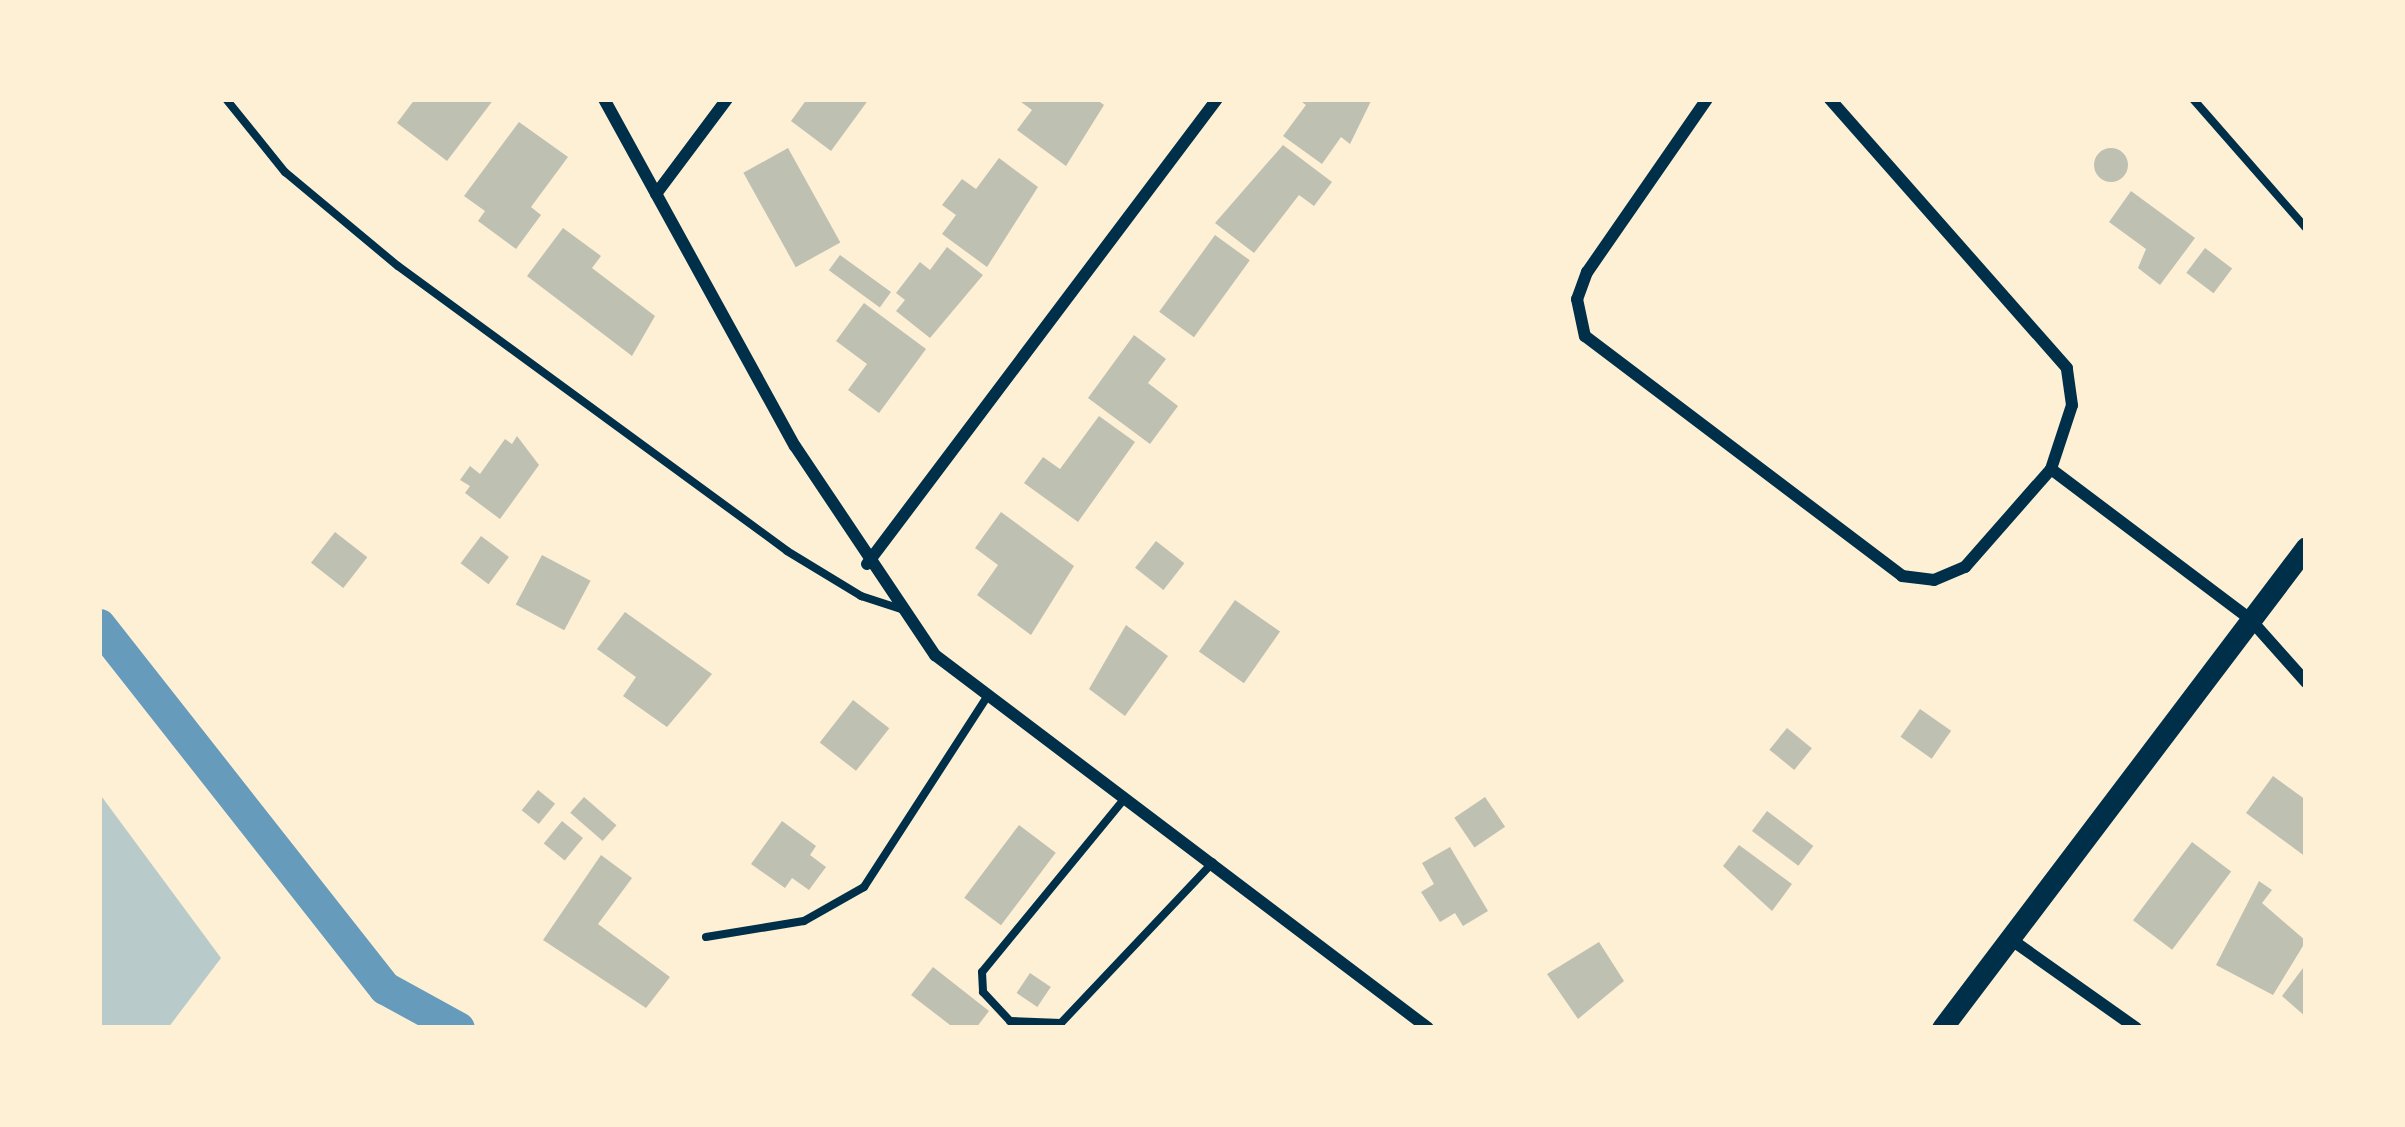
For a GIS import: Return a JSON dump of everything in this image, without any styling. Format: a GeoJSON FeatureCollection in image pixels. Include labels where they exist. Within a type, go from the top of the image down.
{"type":"FeatureCollection","features":[{"type":"Feature","properties":{"kind":"main road"},"geometry":{"type":"LineString","coordinates":[[1942,1028],[2306,547]]}},
{"type":"Feature","properties":{"kind":"street"},"geometry":{"type":"LineString","coordinates":[[604,99],[867,564],[935,655],[1428,1028]]}},
{"type":"Feature","properties":{"kind":"street"},"geometry":{"type":"LineString","coordinates":[[656,194],[727,99]]}},
{"type":"Feature","properties":{"kind":"street"},"geometry":{"type":"LineString","coordinates":[[867,564],[1217,99]]}},
{"type":"Feature","properties":{"kind":"street"},"geometry":{"type":"LineString","coordinates":[[1707,99],[1587,272],[1577,299],[1585,336],[1902,576],[1934,580],[1965,567],[2051,469],[2072,405],[2067,368],[1829,99]]}},
{"type":"Feature","properties":{"kind":"street"},"geometry":{"type":"LineString","coordinates":[[2051,469],[2249,617],[2306,682]]}},
{"type":"Feature","properties":{"kind":"street"},"geometry":{"type":"LineString","coordinates":[[2008,937],[2136,1028]]}},
{"type":"Feature","properties":{"kind":"lane"},"geometry":{"type":"LineString","coordinates":[[226,99],[285,172],[398,266],[787,551],[861,596],[901,609]]}},
{"type":"Feature","properties":{"kind":"lane"},"geometry":{"type":"LineString","coordinates":[[2193,99],[2306,229]]}},
{"type":"Feature","properties":{"kind":"lane"},"geometry":{"type":"LineString","coordinates":[[706,937],[804,921],[865,886],[988,697]]}},
{"type":"Feature","properties":{"kind":"lane"},"geometry":{"type":"LineString","coordinates":[[1126,797],[982,972],[983,992],[1010,1022],[1061,1023],[1213,862]]}},
{"type":"Feature","properties":{"kind":"shaded area"},"geometry":{"type":"Polygon","coordinates":[[[99,793],[221,958],[168,1028],[99,1028],[99,793]]]}},
{"type":"Feature","properties":{"kind":"building"},"geometry":{"type":"Polygon","coordinates":[[[415,99],[494,99],[447,161],[397,123],[415,99]]]}},
{"type":"Feature","properties":{"kind":"building"},"geometry":{"type":"Polygon","coordinates":[[[807,99],[869,99],[831,151],[791,121],[807,99]]]}},
{"type":"Feature","properties":{"kind":"building"},"geometry":{"type":"Polygon","coordinates":[[[1017,99],[1096,99],[1104,105],[1066,166],[1017,130],[1032,110],[1017,99]]]}},
{"type":"Feature","properties":{"kind":"building"},"geometry":{"type":"Polygon","coordinates":[[[1298,99],[1372,99],[1350,144],[1341,137],[1322,164],[1283,136],[1306,105],[1298,99]]]}},
{"type":"Feature","properties":{"kind":"building"},"geometry":{"type":"Polygon","coordinates":[[[519,122],[568,157],[531,207],[541,215],[516,249],[478,221],[485,211],[464,196],[519,122]]]}},
{"type":"Feature","properties":{"kind":"building"},"geometry":{"type":"Polygon","coordinates":[[[1283,145],[1332,182],[1314,206],[1299,195],[1254,253],[1215,223],[1283,145]]]}},
{"type":"Feature","properties":{"kind":"building"},"geometry":{"type":"Polygon","coordinates":[[[788,148],[840,242],[796,267],[743,173],[788,148]]]}},
{"type":"Feature","properties":{"kind":"building"},"geometry":{"type":"Polygon","coordinates":[[[2111,148],[2123,153],[2128,165],[2123,177],[2111,182],[2099,177],[2094,165],[2099,153],[2111,148]]]}},
{"type":"Feature","properties":{"kind":"building"},"geometry":{"type":"Polygon","coordinates":[[[999,158],[1038,187],[987,267],[942,234],[956,215],[942,205],[962,179],[976,189],[999,158]]]}},
{"type":"Feature","properties":{"kind":"building"},"geometry":{"type":"Polygon","coordinates":[[[2131,191],[2195,238],[2160,285],[2138,268],[2146,249],[2109,222],[2131,191]]]}},
{"type":"Feature","properties":{"kind":"building"},"geometry":{"type":"Polygon","coordinates":[[[563,228],[601,256],[592,268],[655,316],[632,356],[527,276],[563,228]]]}},
{"type":"Feature","properties":{"kind":"building"},"geometry":{"type":"Polygon","coordinates":[[[1215,235],[1250,260],[1194,337],[1159,312],[1215,235]]]}},
{"type":"Feature","properties":{"kind":"building"},"geometry":{"type":"Polygon","coordinates":[[[947,247],[983,275],[930,338],[896,311],[905,300],[896,293],[920,262],[930,270],[947,247]]]}},
{"type":"Feature","properties":{"kind":"building"},"geometry":{"type":"Polygon","coordinates":[[[2205,248],[2232,268],[2213,293],[2186,273],[2205,248]]]}},
{"type":"Feature","properties":{"kind":"building"},"geometry":{"type":"Polygon","coordinates":[[[840,255],[891,292],[880,307],[829,270],[840,255]]]}},
{"type":"Feature","properties":{"kind":"building"},"geometry":{"type":"Polygon","coordinates":[[[864,303],[926,349],[879,413],[848,390],[867,364],[836,341],[864,303]]]}},
{"type":"Feature","properties":{"kind":"building"},"geometry":{"type":"Polygon","coordinates":[[[1134,335],[1166,359],[1148,383],[1178,406],[1150,444],[1088,398],[1134,335]]]}},
{"type":"Feature","properties":{"kind":"building"},"geometry":{"type":"Polygon","coordinates":[[[1099,416],[1135,442],[1078,522],[1024,483],[1043,457],[1060,469],[1099,416]]]}},
{"type":"Feature","properties":{"kind":"building"},"geometry":{"type":"Polygon","coordinates":[[[517,436],[539,465],[500,519],[465,493],[470,486],[460,480],[470,466],[480,474],[505,439],[512,444],[517,436]]]}},
{"type":"Feature","properties":{"kind":"building"},"geometry":{"type":"Polygon","coordinates":[[[1001,512],[1074,566],[1031,635],[977,595],[998,565],[975,548],[1001,512]]]}},
{"type":"Feature","properties":{"kind":"building"},"geometry":{"type":"Polygon","coordinates":[[[335,532],[367,557],[343,588],[311,563],[335,532]]]}},
{"type":"Feature","properties":{"kind":"building"},"geometry":{"type":"Polygon","coordinates":[[[481,536],[509,557],[488,584],[461,563],[481,536]]]}},
{"type":"Feature","properties":{"kind":"building"},"geometry":{"type":"Polygon","coordinates":[[[1156,541],[1184,563],[1163,590],[1135,568],[1156,541]]]}},
{"type":"Feature","properties":{"kind":"building"},"geometry":{"type":"Polygon","coordinates":[[[542,555],[591,581],[564,630],[516,604],[542,555]]]}},
{"type":"Feature","properties":{"kind":"building"},"geometry":{"type":"Polygon","coordinates":[[[1235,600],[1280,632],[1244,683],[1199,652],[1235,600]]]}},
{"type":"Feature","properties":{"kind":"building"},"geometry":{"type":"Polygon","coordinates":[[[625,612],[712,674],[667,727],[623,696],[636,677],[597,649],[625,612]]]}},
{"type":"Feature","properties":{"kind":"building"},"geometry":{"type":"Polygon","coordinates":[[[1126,625],[1168,656],[1125,716],[1089,689],[1126,625]]]}},
{"type":"Feature","properties":{"kind":"building"},"geometry":{"type":"Polygon","coordinates":[[[853,700],[889,728],[856,771],[820,743],[853,700]]]}},
{"type":"Feature","properties":{"kind":"building"},"geometry":{"type":"Polygon","coordinates":[[[1920,709],[1951,731],[1932,759],[1900,737],[1920,709]]]}},
{"type":"Feature","properties":{"kind":"building"},"geometry":{"type":"Polygon","coordinates":[[[1787,728],[1812,748],[1794,770],[1769,750],[1787,728]]]}},
{"type":"Feature","properties":{"kind":"building"},"geometry":{"type":"Polygon","coordinates":[[[2273,776],[2306,800],[2306,857],[2246,813],[2273,776]]]}},
{"type":"Feature","properties":{"kind":"building"},"geometry":{"type":"Polygon","coordinates":[[[538,790],[555,804],[539,824],[522,810],[538,790]]]}},
{"type":"Feature","properties":{"kind":"building"},"geometry":{"type":"Polygon","coordinates":[[[584,797],[616,825],[603,841],[570,813],[584,797]]]}},
{"type":"Feature","properties":{"kind":"building"},"geometry":{"type":"Polygon","coordinates":[[[1485,797],[1505,827],[1474,848],[1454,818],[1485,797]]]}},
{"type":"Feature","properties":{"kind":"building"},"geometry":{"type":"Polygon","coordinates":[[[1767,811],[1813,846],[1798,866],[1752,831],[1767,811]]]}},
{"type":"Feature","properties":{"kind":"building"},"geometry":{"type":"Polygon","coordinates":[[[562,821],[583,838],[565,861],[544,844],[562,821]]]}},
{"type":"Feature","properties":{"kind":"building"},"geometry":{"type":"Polygon","coordinates":[[[782,821],[816,846],[810,855],[826,867],[809,890],[792,878],[785,888],[751,864],[782,821]]]}},
{"type":"Feature","properties":{"kind":"building"},"geometry":{"type":"Polygon","coordinates":[[[1019,825],[1056,853],[1001,925],[964,898],[1019,825]]]}},
{"type":"Feature","properties":{"kind":"building"},"geometry":{"type":"Polygon","coordinates":[[[2192,842],[2231,871],[2172,950],[2133,920],[2192,842]]]}},
{"type":"Feature","properties":{"kind":"building"},"geometry":{"type":"Polygon","coordinates":[[[1739,845],[1792,884],[1772,911],[1723,866],[1739,845]]]}},
{"type":"Feature","properties":{"kind":"building"},"geometry":{"type":"Polygon","coordinates":[[[1450,847],[1488,911],[1463,926],[1455,913],[1440,922],[1421,892],[1434,884],[1422,863],[1450,847]]]}},
{"type":"Feature","properties":{"kind":"building"},"geometry":{"type":"Polygon","coordinates":[[[601,855],[632,878],[598,924],[670,977],[646,1008],[543,940],[601,855]]]}},
{"type":"Feature","properties":{"kind":"building"},"geometry":{"type":"Polygon","coordinates":[[[2259,881],[2272,890],[2262,903],[2306,941],[2273,995],[2216,965],[2259,881]]]}},
{"type":"Feature","properties":{"kind":"building"},"geometry":{"type":"Polygon","coordinates":[[[1599,942],[1624,981],[1578,1019],[1547,974],[1599,942]]]}},
{"type":"Feature","properties":{"kind":"building"},"geometry":{"type":"Polygon","coordinates":[[[2306,964],[2306,1017],[2282,996],[2306,964]]]}},
{"type":"Feature","properties":{"kind":"building"},"geometry":{"type":"Polygon","coordinates":[[[933,967],[989,1011],[976,1028],[954,1028],[911,995],[933,967]]]}},
{"type":"Feature","properties":{"kind":"building"},"geometry":{"type":"Polygon","coordinates":[[[1030,973],[1051,987],[1037,1007],[1017,993],[1030,973]]]}},
{"type":"Feature","properties":{"kind":"waterway"},"geometry":{"type":"LineString","coordinates":[[99,625],[385,988],[458,1028]]}}]}
